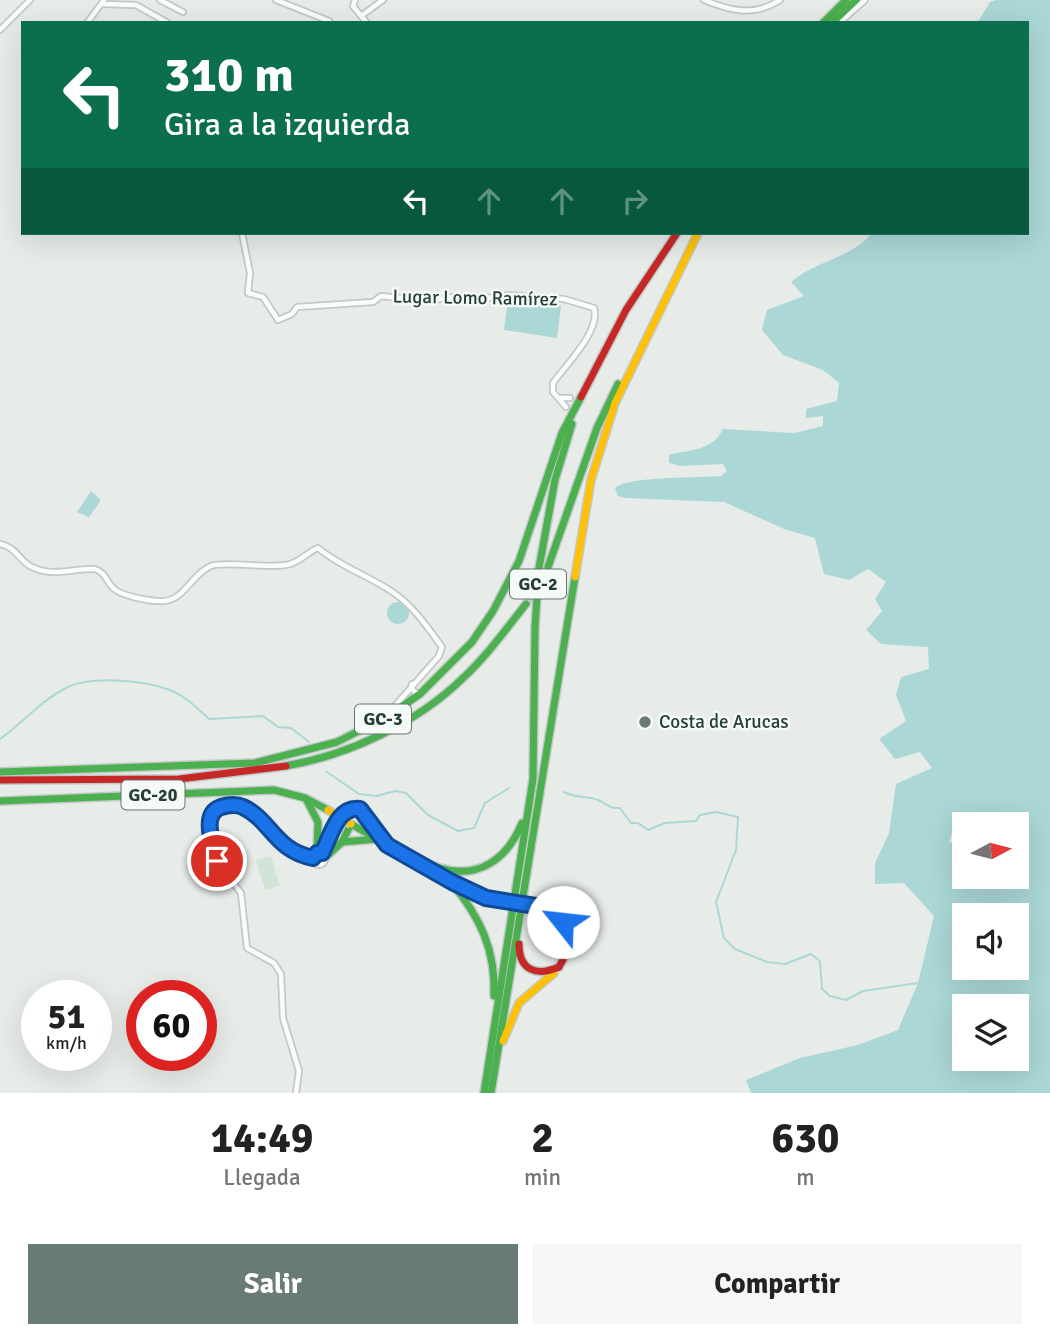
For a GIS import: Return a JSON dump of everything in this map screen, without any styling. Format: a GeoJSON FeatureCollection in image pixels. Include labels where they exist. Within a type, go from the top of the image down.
{"type":"FeatureCollection","features":[{"type":"Feature","properties":{"kind":"main road"},"geometry":{"type":"LineString","coordinates":[[824,21],[846,0]]}},
{"type":"Feature","properties":{"kind":"main road"},"geometry":{"type":"LineString","coordinates":[[834,21],[856,0]]}},
{"type":"Feature","properties":{"kind":"main road","name":"GC-2"},"geometry":{"type":"LineString","coordinates":[[491,1093],[533,803],[536,732],[535,605],[543,535],[566,439],[582,395],[626,310],[676,235]]}},
{"type":"Feature","properties":{"kind":"main road","name":"GC-2"},"geometry":{"type":"LineString","coordinates":[[484,1093],[591,480],[605,428],[639,350],[697,235]]}},
{"type":"Feature","properties":{"kind":"main road"},"geometry":{"type":"LineString","coordinates":[[548,567],[563,531],[592,440],[611,396],[639,350]]}},
{"type":"Feature","properties":{"kind":"main road","name":"GC-3"},"geometry":{"type":"LineString","coordinates":[[0,772],[220,766],[292,756],[337,742],[388,716],[437,678],[472,642],[494,611],[519,561],[562,433],[582,395]]}},
{"type":"Feature","properties":{"kind":"main road","name":"GC-3"},"geometry":{"type":"LineString","coordinates":[[0,780],[220,776],[288,769],[340,754],[391,730],[454,687],[485,657],[526,604]]}},
{"type":"Feature","properties":{"kind":"main road"},"geometry":{"type":"LineString","coordinates":[[292,756],[358,728],[415,692]]}},
{"type":"Feature","properties":{"kind":"main road","name":"GC-20"},"geometry":{"type":"LineString","coordinates":[[0,801],[283,791],[305,798],[328,810],[452,882],[486,898],[550,911],[568,931],[569,948],[559,967]]}},
{"type":"Feature","properties":{"kind":"main road"},"geometry":{"type":"LineString","coordinates":[[305,798],[318,822],[319,855]]}},
{"type":"Feature","properties":{"kind":"main road"},"geometry":{"type":"LineString","coordinates":[[409,857],[459,871],[487,868],[510,848],[533,803]]}},
{"type":"Feature","properties":{"kind":"main road"},"geometry":{"type":"LineString","coordinates":[[533,803],[537,828],[519,957],[525,968],[535,974],[550,972],[559,967]]}},
{"type":"Feature","properties":{"kind":"main road"},"geometry":{"type":"LineString","coordinates":[[319,855],[343,812],[353,808],[365,813],[387,845]]}},
{"type":"Feature","properties":{"kind":"main road"},"geometry":{"type":"LineString","coordinates":[[342,842],[351,824]]}},
{"type":"Feature","properties":{"kind":"main road"},"geometry":{"type":"LineString","coordinates":[[319,855],[342,842],[377,839]]}},
{"type":"Feature","properties":{"kind":"main road"},"geometry":{"type":"LineString","coordinates":[[452,882],[476,911],[490,939],[496,976],[494,1030]]}},
{"type":"Feature","properties":{"kind":"main road"},"geometry":{"type":"LineString","coordinates":[[497,1061],[519,1003],[559,967]]}},
{"type":"Feature","properties":{"kind":"street"},"geometry":{"type":"LineString","coordinates":[[0,30],[30,0]]}},
{"type":"Feature","properties":{"kind":"street"},"geometry":{"type":"LineString","coordinates":[[160,0],[183,12]]}},
{"type":"Feature","properties":{"kind":"street"},"geometry":{"type":"LineString","coordinates":[[276,0],[329,21]]}},
{"type":"Feature","properties":{"kind":"street"},"geometry":{"type":"LineString","coordinates":[[355,0],[353,6],[365,21]]}},
{"type":"Feature","properties":{"kind":"street"},"geometry":{"type":"LineString","coordinates":[[361,16],[383,0]]}},
{"type":"Feature","properties":{"kind":"street"},"geometry":{"type":"LineString","coordinates":[[704,0],[733,11],[761,10],[780,0]]}},
{"type":"Feature","properties":{"kind":"street"},"geometry":{"type":"LineString","coordinates":[[841,21],[865,0]]}},
{"type":"Feature","properties":{"kind":"street"},"geometry":{"type":"LineString","coordinates":[[89,21],[104,2],[136,5],[165,21]]}},
{"type":"Feature","properties":{"kind":"street","name":"Lugar Lomo Ramírez"},"geometry":{"type":"LineString","coordinates":[[243,235],[248,250],[248,293],[263,297],[278,320],[292,314],[297,307],[373,302],[381,296],[428,301],[460,296],[496,298],[507,295],[564,299],[594,308],[595,319],[587,338],[553,383],[558,398]]}},
{"type":"Feature","properties":{"kind":"street"},"geometry":{"type":"LineString","coordinates":[[558,398],[570,398]]}},
{"type":"Feature","properties":{"kind":"street"},"geometry":{"type":"LineString","coordinates":[[558,398],[566,407]]}},
{"type":"Feature","properties":{"kind":"street"},"geometry":{"type":"LineString","coordinates":[[0,544],[12,546],[27,565],[39,570],[52,573],[95,569],[102,572],[119,592],[159,601],[177,598],[190,583],[215,565],[261,568],[288,565],[304,560],[318,548],[337,563],[373,580],[407,602],[442,647],[439,656],[412,683],[394,707]]}},
{"type":"Feature","properties":{"kind":"street"},"geometry":{"type":"LineString","coordinates":[[412,683],[411,688],[415,692]]}},
{"type":"Feature","properties":{"kind":"street"},"geometry":{"type":"LineString","coordinates":[[296,1093],[299,1071],[284,1018],[281,974],[274,963],[247,948],[241,893],[217,861],[209,820],[212,813],[224,806],[243,807],[285,847],[319,855]]}},
{"type":"Feature","properties":{"kind":"green space"},"geometry":{"type":"Polygon","coordinates":[[[271,856],[280,886],[265,890],[256,860],[271,856]]]}},
{"type":"Feature","properties":{"kind":"water"},"geometry":{"type":"Polygon","coordinates":[[[996,0],[1050,0],[1050,1093],[751,1093],[746,1080],[800,1058],[858,1045],[898,1030],[918,983],[934,916],[904,883],[875,884],[875,863],[889,833],[896,784],[932,768],[920,752],[895,759],[879,739],[906,721],[896,695],[901,677],[929,669],[928,647],[881,644],[866,630],[882,611],[875,599],[886,582],[868,569],[849,580],[824,574],[815,538],[784,529],[724,502],[626,498],[618,496],[615,488],[648,479],[721,476],[727,471],[723,464],[680,466],[669,463],[669,455],[706,446],[713,442],[723,429],[794,433],[823,426],[823,416],[806,418],[806,409],[837,401],[839,383],[823,370],[783,355],[762,330],[767,310],[804,296],[791,282],[801,275],[844,254],[870,235],[1029,235],[1029,21],[978,21],[990,2],[996,0]]]}},
{"type":"Feature","properties":{"kind":"water"},"geometry":{"type":"Polygon","coordinates":[[[508,299],[561,306],[557,338],[504,330],[508,299]]]}},
{"type":"Feature","properties":{"kind":"water"},"geometry":{"type":"Polygon","coordinates":[[[91,491],[101,500],[89,517],[77,512],[91,491]]]}},
{"type":"Feature","properties":{"kind":"water"},"geometry":{"type":"Polygon","coordinates":[[[398,602],[406,605],[409,613],[406,621],[398,624],[390,621],[387,613],[390,605],[398,602]]]}},
{"type":"Feature","properties":{"kind":"waterway"},"geometry":{"type":"LineString","coordinates":[[0,739],[64,689],[87,682],[116,680],[170,690],[186,699],[209,719],[263,716],[278,727],[291,728],[309,742]]}},
{"type":"Feature","properties":{"kind":"waterway"},"geometry":{"type":"LineString","coordinates":[[327,772],[359,794],[377,796],[395,791],[406,793],[428,815],[458,831],[474,828],[485,803],[509,788]]}},
{"type":"Feature","properties":{"kind":"waterway"},"geometry":{"type":"LineString","coordinates":[[564,792],[620,808],[631,823],[638,823],[648,830],[665,823],[696,821],[700,815],[716,812],[738,817],[736,850],[716,902],[724,938],[735,949],[767,962],[785,964],[811,954],[820,961],[822,989],[830,996],[846,1000],[863,991],[918,983]]}},
{"type":"Feature","properties":{"kind":"tunnel"},"geometry":{"type":"LineString","coordinates":[[526,604],[548,567]]}},
{"type":"Feature","properties":{"kind":"traffic: fast"},"geometry":{"type":"LineString","coordinates":[[825,21],[846,0]]}},
{"type":"Feature","properties":{"kind":"traffic: fast"},"geometry":{"type":"LineString","coordinates":[[834,21],[856,0]]}},
{"type":"Feature","properties":{"kind":"traffic: fast"},"geometry":{"type":"LineString","coordinates":[[548,567],[597,428],[618,384]]}},
{"type":"Feature","properties":{"kind":"traffic: fast"},"geometry":{"type":"LineString","coordinates":[[0,772],[255,763],[337,742],[388,716],[420,694],[472,642],[493,611],[519,561],[562,433],[581,397]]}},
{"type":"Feature","properties":{"kind":"traffic: fast"},"geometry":{"type":"LineString","coordinates":[[484,1093],[533,779],[535,627],[539,568],[555,480],[572,424]]}},
{"type":"Feature","properties":{"kind":"traffic: fast"},"geometry":{"type":"LineString","coordinates":[[491,1093],[575,577]]}},
{"type":"Feature","properties":{"kind":"traffic: fast"},"geometry":{"type":"LineString","coordinates":[[286,766],[358,745],[425,709],[472,670],[526,604]]}},
{"type":"Feature","properties":{"kind":"traffic: fast"},"geometry":{"type":"LineString","coordinates":[[0,801],[274,790],[305,798],[328,810]]}},
{"type":"Feature","properties":{"kind":"traffic: fast"},"geometry":{"type":"LineString","coordinates":[[306,799],[318,822],[317,853]]}},
{"type":"Feature","properties":{"kind":"traffic: fast"},"geometry":{"type":"LineString","coordinates":[[322,853],[343,812],[353,808],[365,813],[387,844]]}},
{"type":"Feature","properties":{"kind":"traffic: fast"},"geometry":{"type":"LineString","coordinates":[[409,857],[454,871],[479,868],[500,856],[522,823]]}},
{"type":"Feature","properties":{"kind":"traffic: fast"},"geometry":{"type":"LineString","coordinates":[[326,857],[342,842],[351,824],[468,891],[509,902]]}},
{"type":"Feature","properties":{"kind":"traffic: fast"},"geometry":{"type":"LineString","coordinates":[[342,842],[377,839]]}},
{"type":"Feature","properties":{"kind":"traffic: fast"},"geometry":{"type":"LineString","coordinates":[[451,882],[470,908],[484,935],[492,964],[494,996]]}},
{"type":"Feature","properties":{"kind":"traffic: fast"},"geometry":{"type":"LineString","coordinates":[[509,902],[528,905]]}},
{"type":"Feature","properties":{"kind":"traffic: slow"},"geometry":{"type":"LineString","coordinates":[[575,577],[591,480],[615,403],[697,235]]}},
{"type":"Feature","properties":{"kind":"traffic: slow"},"geometry":{"type":"LineString","coordinates":[[328,810],[351,824]]}},
{"type":"Feature","properties":{"kind":"traffic: slow"},"geometry":{"type":"LineString","coordinates":[[503,1041],[519,1003],[554,973]]}},
{"type":"Feature","properties":{"kind":"traffic: jam"},"geometry":{"type":"LineString","coordinates":[[581,397],[626,310],[676,235]]}},
{"type":"Feature","properties":{"kind":"traffic: jam"},"geometry":{"type":"LineString","coordinates":[[0,780],[179,779],[286,766]]}},
{"type":"Feature","properties":{"kind":"traffic: jam"},"geometry":{"type":"LineString","coordinates":[[528,905],[551,914],[565,926],[568,944],[559,967]]}},
{"type":"Feature","properties":{"kind":"traffic: jam"},"geometry":{"type":"LineString","coordinates":[[519,944],[522,960],[530,969],[543,971],[559,967]]}},
{"type":"Feature","properties":{"kind":"place","name":"Costa de Arucas"},"geometry":{"type":"Point","coordinates":[645,722]}},
{"type":"Feature","properties":{"kind":"route"},"geometry":{"type":"LineString","coordinates":[[217,861],[209,820],[217,808],[234,805],[243,807],[285,847],[302,856],[313,858],[315,854],[322,853],[343,812],[353,808],[360,809],[387,845],[468,891],[486,898],[542,907],[563,922]]}}]}
